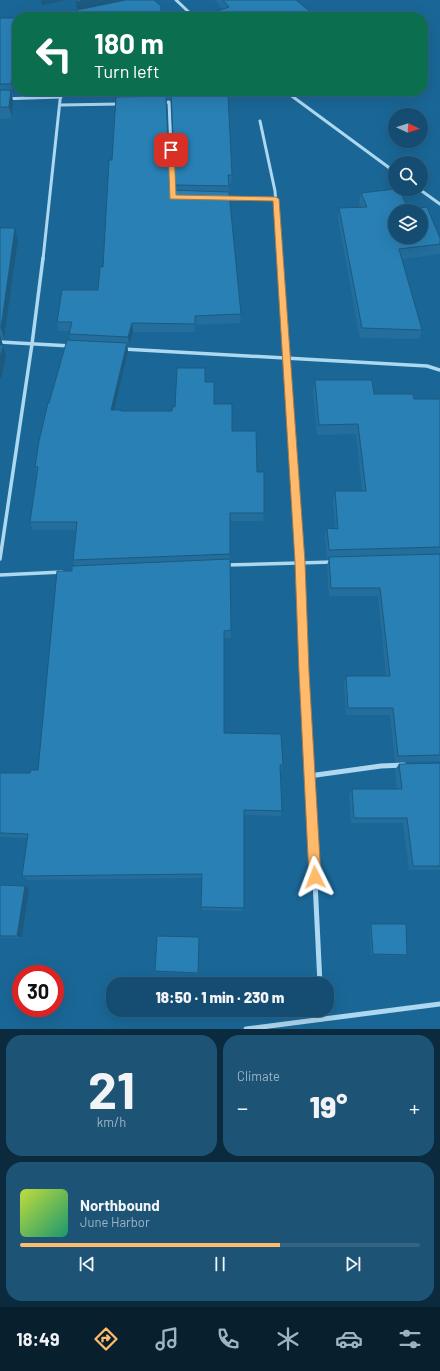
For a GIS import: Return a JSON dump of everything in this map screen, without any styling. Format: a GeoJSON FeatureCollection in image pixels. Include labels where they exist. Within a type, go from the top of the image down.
{"type":"FeatureCollection","features":[{"type":"Feature","properties":{"kind":"street"},"geometry":{"type":"LineString","coordinates":[[176,0],[189,12]]}},
{"type":"Feature","properties":{"kind":"street"},"geometry":{"type":"LineString","coordinates":[[291,96],[388,167]]}},
{"type":"Feature","properties":{"kind":"street"},"geometry":{"type":"LineString","coordinates":[[0,99],[60,97],[49,193],[50,202],[32,344],[2,531],[0,559]]}},
{"type":"Feature","properties":{"kind":"street"},"geometry":{"type":"LineString","coordinates":[[153,103],[168,102],[173,197]]}},
{"type":"Feature","properties":{"kind":"street"},"geometry":{"type":"LineString","coordinates":[[60,105],[122,104]]}},
{"type":"Feature","properties":{"kind":"street"},"geometry":{"type":"LineString","coordinates":[[260,121],[276,199],[288,359],[300,562],[320,977]]}},
{"type":"Feature","properties":{"kind":"street"},"geometry":{"type":"LineString","coordinates":[[428,195],[440,204]]}},
{"type":"Feature","properties":{"kind":"street"},"geometry":{"type":"LineString","coordinates":[[220,198],[276,199]]}},
{"type":"Feature","properties":{"kind":"street"},"geometry":{"type":"LineString","coordinates":[[0,342],[72,346]]}},
{"type":"Feature","properties":{"kind":"street"},"geometry":{"type":"LineString","coordinates":[[119,349],[427,366],[440,370]]}},
{"type":"Feature","properties":{"kind":"street"},"geometry":{"type":"LineString","coordinates":[[222,565],[339,561]]}},
{"type":"Feature","properties":{"kind":"street"},"geometry":{"type":"LineString","coordinates":[[0,575],[64,572]]}},
{"type":"Feature","properties":{"kind":"street"},"geometry":{"type":"LineString","coordinates":[[309,776],[380,766],[411,765]]}},
{"type":"Feature","properties":{"kind":"street"},"geometry":{"type":"LineString","coordinates":[[246,1029],[440,1004]]}},
{"type":"Feature","properties":{"kind":"building"},"geometry":{"type":"Polygon","coordinates":[[[126,0],[154,0],[161,6],[161,12],[77,12],[77,10],[126,0]]]}},
{"type":"Feature","properties":{"kind":"building"},"geometry":{"type":"Polygon","coordinates":[[[223,0],[296,0],[311,12],[214,12],[229,7],[223,0]]]}},
{"type":"Feature","properties":{"kind":"building"},"geometry":{"type":"Polygon","coordinates":[[[0,18],[12,18],[11,84],[0,84],[0,18]]]}},
{"type":"Feature","properties":{"kind":"building"},"geometry":{"type":"Polygon","coordinates":[[[0,90],[11,90],[9,107],[0,107],[0,90]]]}},
{"type":"Feature","properties":{"kind":"building"},"geometry":{"type":"Polygon","coordinates":[[[166,96],[170,190],[229,192],[241,314],[195,316],[195,324],[132,323],[128,337],[69,334],[72,322],[57,322],[62,290],[98,290],[100,267],[103,267],[109,160],[112,160],[116,97],[166,96]]]}},
{"type":"Feature","properties":{"kind":"building"},"geometry":{"type":"Polygon","coordinates":[[[171,96],[228,96],[232,175],[228,175],[229,186],[175,185],[171,96]]]}},
{"type":"Feature","properties":{"kind":"building"},"geometry":{"type":"Polygon","coordinates":[[[388,190],[388,196],[402,196],[406,204],[388,204],[388,244],[428,244],[428,209],[440,238],[440,244],[399,249],[422,330],[362,328],[339,208],[367,207],[361,193],[388,190]]]}},
{"type":"Feature","properties":{"kind":"building"},"geometry":{"type":"Polygon","coordinates":[[[0,228],[15,228],[1,328],[0,328],[0,228]]]}},
{"type":"Feature","properties":{"kind":"building"},"geometry":{"type":"Polygon","coordinates":[[[67,340],[127,343],[111,410],[172,411],[172,407],[175,407],[177,368],[205,368],[205,382],[214,382],[214,404],[232,404],[232,431],[256,431],[257,472],[264,472],[264,513],[230,513],[230,554],[73,560],[77,522],[30,522],[38,467],[35,467],[39,441],[48,403],[67,340]]]}},
{"type":"Feature","properties":{"kind":"building"},"geometry":{"type":"Polygon","coordinates":[[[0,345],[3,345],[0,358],[0,345]]]}},
{"type":"Feature","properties":{"kind":"building"},"geometry":{"type":"Polygon","coordinates":[[[315,380],[372,380],[374,394],[413,394],[414,399],[440,399],[440,547],[329,550],[327,528],[338,529],[335,491],[366,491],[358,424],[319,425],[315,380]]]}},
{"type":"Feature","properties":{"kind":"building"},"geometry":{"type":"Polygon","coordinates":[[[440,554],[440,755],[398,756],[393,708],[348,708],[346,676],[390,676],[380,588],[331,588],[329,557],[440,554]]]}},
{"type":"Feature","properties":{"kind":"building"},"geometry":{"type":"Polygon","coordinates":[[[230,559],[231,630],[224,631],[224,733],[281,734],[283,765],[280,765],[282,811],[244,810],[244,908],[201,907],[202,874],[22,876],[28,834],[0,833],[0,773],[30,773],[31,770],[38,770],[57,571],[72,571],[72,566],[230,559]]]}},
{"type":"Feature","properties":{"kind":"building"},"geometry":{"type":"Polygon","coordinates":[[[440,763],[440,866],[413,866],[407,818],[354,818],[352,789],[402,789],[399,764],[440,763]]]}},
{"type":"Feature","properties":{"kind":"building"},"geometry":{"type":"Polygon","coordinates":[[[0,885],[25,886],[17,936],[0,936],[0,885]]]}},
{"type":"Feature","properties":{"kind":"building"},"geometry":{"type":"Polygon","coordinates":[[[371,924],[406,924],[407,955],[373,954],[371,924]]]}},
{"type":"Feature","properties":{"kind":"building"},"geometry":{"type":"Polygon","coordinates":[[[157,936],[199,937],[198,973],[155,971],[157,936]]]}},
{"type":"Feature","properties":{"kind":"route"},"geometry":{"type":"LineString","coordinates":[[171,150],[173,197],[276,199],[288,359],[300,562],[304,672],[315,877]]}}]}
